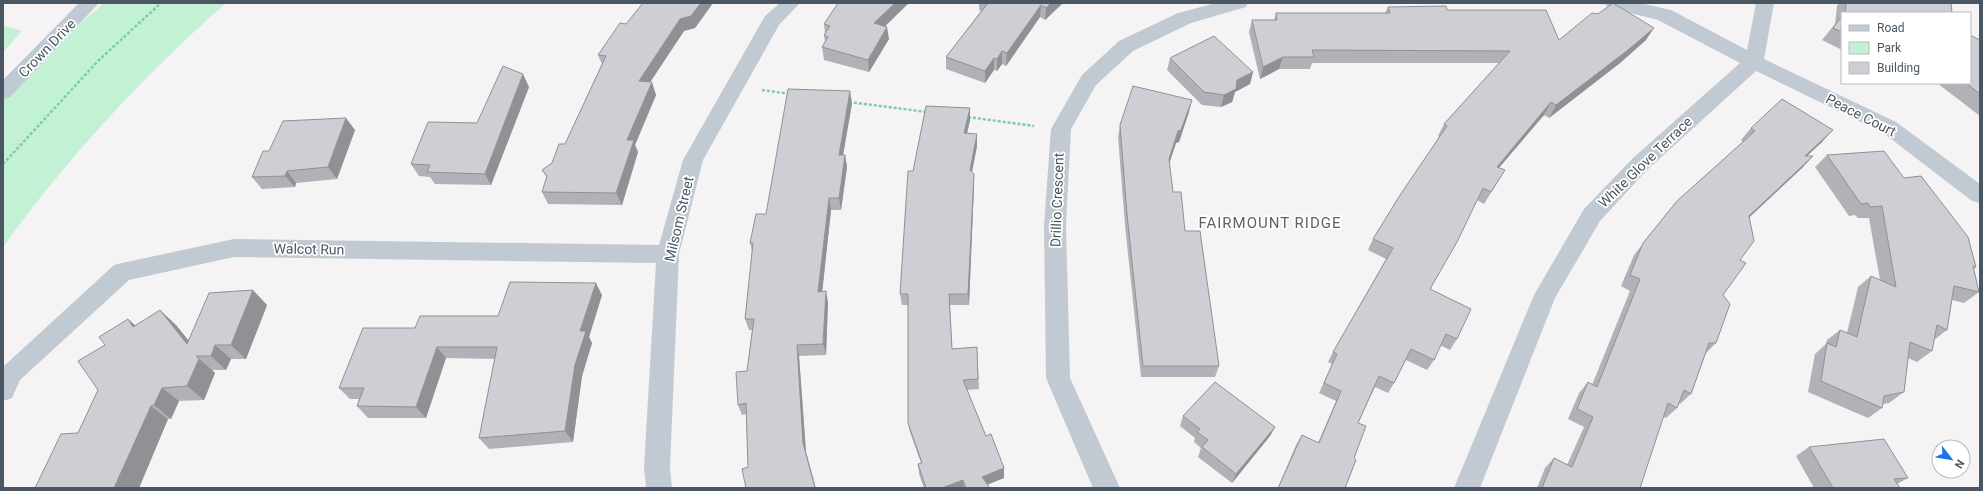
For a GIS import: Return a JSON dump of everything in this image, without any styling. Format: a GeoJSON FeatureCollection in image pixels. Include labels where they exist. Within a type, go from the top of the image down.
{"type":"FeatureCollection","features":[{"type":"Feature","properties":{"kind":"street","name":"Crown Drive"},"geometry":{"type":"LineString","coordinates":[[3,92],[90,3]]}},
{"type":"Feature","properties":{"kind":"street","name":"Milsom Street"},"geometry":{"type":"LineString","coordinates":[[658,488],[657,467],[668,254],[693,160],[772,21],[791,3]]}},
{"type":"Feature","properties":{"kind":"street","name":"Drillio Crescent"},"geometry":{"type":"LineString","coordinates":[[1107,488],[1058,378],[1054,225],[1060,129],[1089,80],[1126,46],[1185,18],[1239,3]]}},
{"type":"Feature","properties":{"kind":"street"},"geometry":{"type":"LineString","coordinates":[[1614,3],[1664,15],[1754,62],[1765,3]]}},
{"type":"Feature","properties":{"kind":"street","name":"Peace Court"},"geometry":{"type":"LineString","coordinates":[[1754,62],[1889,127],[1980,195]]}},
{"type":"Feature","properties":{"kind":"street","name":"White Glove Terrace"},"geometry":{"type":"LineString","coordinates":[[1467,488],[1545,295],[1592,215],[1639,165],[1754,62]]}},
{"type":"Feature","properties":{"kind":"street","name":"Walcot Run"},"geometry":{"type":"LineString","coordinates":[[3,390],[12,373],[122,272],[234,248],[668,254]]}},
{"type":"Feature","properties":{"kind":"path"},"geometry":{"type":"LineString","coordinates":[[3,164],[132,26],[161,3]]}},
{"type":"Feature","properties":{"kind":"path"},"geometry":{"type":"LineString","coordinates":[[735,87],[797,95]]}},
{"type":"Feature","properties":{"kind":"path"},"geometry":{"type":"LineString","coordinates":[[843,101],[929,112]]}},
{"type":"Feature","properties":{"kind":"path"},"geometry":{"type":"LineString","coordinates":[[967,117],[1060,129]]}},
{"type":"Feature","properties":{"kind":"green space"},"geometry":{"type":"Polygon","coordinates":[[[104,3],[226,3],[165,59],[80,149],[3,247],[3,95],[49,51],[104,3]]]}},
{"type":"Feature","properties":{"kind":"green space"},"geometry":{"type":"Polygon","coordinates":[[[3,25],[22,31],[3,52],[3,25]]]}},
{"type":"Feature","properties":{"kind":"building"},"geometry":{"type":"Polygon","coordinates":[[[643,3],[701,3],[691,16],[680,19],[639,81],[652,82],[627,140],[634,140],[616,193],[542,192],[547,176],[542,170],[552,163],[559,144],[565,144],[606,56],[598,55],[620,23],[626,24],[643,3]]]}},
{"type":"Feature","properties":{"kind":"building"},"geometry":{"type":"Polygon","coordinates":[[[838,3],[895,3],[874,23],[887,27],[868,60],[822,47],[828,37],[824,35],[830,26],[824,24],[838,3]]]}},
{"type":"Feature","properties":{"kind":"building"},"geometry":{"type":"Polygon","coordinates":[[[988,3],[1051,3],[1046,8],[1041,5],[1007,53],[1002,51],[997,59],[994,58],[985,71],[946,57],[988,3]]]}},
{"type":"Feature","properties":{"kind":"building"},"geometry":{"type":"Polygon","coordinates":[[[1613,3],[1654,28],[1628,50],[1556,105],[1551,102],[1497,167],[1505,170],[1491,192],[1483,188],[1457,242],[1430,289],[1471,309],[1457,339],[1446,334],[1434,360],[1411,349],[1394,383],[1379,376],[1358,423],[1366,426],[1354,458],[1356,460],[1345,488],[1278,488],[1302,435],[1319,443],[1341,391],[1324,383],[1337,354],[1333,352],[1393,248],[1373,239],[1400,195],[1447,126],[1444,124],[1510,51],[1312,50],[1314,57],[1283,57],[1263,67],[1252,20],[1277,20],[1276,13],[1390,13],[1388,7],[1446,6],[1447,10],[1546,10],[1559,40],[1592,13],[1598,14],[1613,3]]]}},
{"type":"Feature","properties":{"kind":"building"},"geometry":{"type":"Polygon","coordinates":[[[1846,3],[1951,3],[1952,12],[1845,12],[1846,3]]]}},
{"type":"Feature","properties":{"kind":"building"},"geometry":{"type":"Polygon","coordinates":[[[1841,17],[1841,32],[1833,28],[1841,17]]]}},
{"type":"Feature","properties":{"kind":"building"},"geometry":{"type":"Polygon","coordinates":[[[1214,36],[1253,72],[1237,80],[1236,89],[1224,95],[1204,92],[1170,58],[1214,36]]]}},
{"type":"Feature","properties":{"kind":"building"},"geometry":{"type":"Polygon","coordinates":[[[1971,36],[1980,40],[1980,94],[1967,84],[1971,84],[1971,36]]]}},
{"type":"Feature","properties":{"kind":"building"},"geometry":{"type":"Polygon","coordinates":[[[503,66],[523,74],[485,174],[427,172],[430,165],[411,164],[428,122],[477,123],[503,66]]]}},
{"type":"Feature","properties":{"kind":"building"},"geometry":{"type":"Polygon","coordinates":[[[1133,86],[1192,100],[1181,130],[1178,131],[1169,159],[1173,192],[1181,192],[1185,231],[1200,231],[1219,366],[1143,366],[1127,214],[1120,125],[1133,86]]]}},
{"type":"Feature","properties":{"kind":"building"},"geometry":{"type":"Polygon","coordinates":[[[788,89],[850,91],[839,155],[845,155],[839,198],[829,198],[818,292],[826,291],[823,344],[797,345],[803,443],[815,488],[746,488],[742,469],[748,467],[746,403],[738,405],[736,372],[747,371],[754,319],[745,319],[753,243],[750,243],[756,214],[766,214],[788,89]]]}},
{"type":"Feature","properties":{"kind":"building"},"geometry":{"type":"Polygon","coordinates":[[[1782,99],[1833,130],[1805,156],[1813,156],[1749,216],[1754,241],[1740,260],[1746,263],[1723,295],[1730,304],[1716,343],[1709,343],[1691,394],[1684,390],[1677,408],[1668,403],[1640,488],[1542,488],[1554,458],[1572,467],[1593,417],[1577,409],[1588,382],[1597,387],[1640,279],[1630,275],[1643,243],[1677,201],[1755,131],[1751,128],[1782,99]]]}},
{"type":"Feature","properties":{"kind":"building"},"geometry":{"type":"Polygon","coordinates":[[[926,106],[970,108],[964,133],[977,134],[970,170],[974,174],[968,294],[949,294],[952,349],[977,347],[978,379],[963,380],[986,436],[991,434],[1004,468],[982,477],[990,488],[966,488],[963,480],[942,488],[926,488],[918,464],[922,463],[908,423],[908,294],[900,294],[908,171],[913,171],[926,106]]]}},
{"type":"Feature","properties":{"kind":"building"},"geometry":{"type":"Polygon","coordinates":[[[346,118],[328,167],[287,171],[285,176],[252,177],[263,151],[269,151],[283,121],[346,118]]]}},
{"type":"Feature","properties":{"kind":"building"},"geometry":{"type":"Polygon","coordinates":[[[1884,151],[1904,178],[1921,176],[1968,237],[1976,267],[1973,266],[1979,292],[1954,286],[1947,330],[1937,325],[1932,351],[1910,342],[1904,392],[1884,396],[1882,408],[1821,381],[1827,343],[1836,347],[1840,330],[1857,337],[1871,276],[1896,287],[1882,206],[1870,207],[1868,203],[1861,204],[1827,155],[1884,151]]]}},
{"type":"Feature","properties":{"kind":"building"},"geometry":{"type":"Polygon","coordinates":[[[510,282],[596,283],[580,331],[586,331],[575,365],[565,431],[479,438],[497,347],[437,347],[416,407],[357,406],[364,388],[339,388],[363,328],[415,328],[420,316],[498,316],[510,282]]]}},
{"type":"Feature","properties":{"kind":"building"},"geometry":{"type":"Polygon","coordinates":[[[253,290],[231,345],[215,345],[211,356],[196,356],[199,359],[187,386],[162,388],[154,405],[151,406],[114,488],[35,488],[61,434],[78,433],[98,390],[78,361],[105,345],[99,337],[128,319],[133,327],[160,310],[187,344],[209,293],[253,290]]]}},
{"type":"Feature","properties":{"kind":"building"},"geometry":{"type":"Polygon","coordinates":[[[1215,382],[1275,427],[1236,474],[1202,447],[1208,440],[1197,432],[1200,429],[1183,416],[1215,382]]]}},
{"type":"Feature","properties":{"kind":"building"},"geometry":{"type":"Polygon","coordinates":[[[1884,439],[1908,478],[1894,479],[1900,488],[1833,488],[1809,447],[1884,439]]]}},
{"type":"Feature","properties":{"kind":"district","name":"FAIRMOUNT RIDGE"},"geometry":{"type":"Point","coordinates":[1270,223]}}]}
